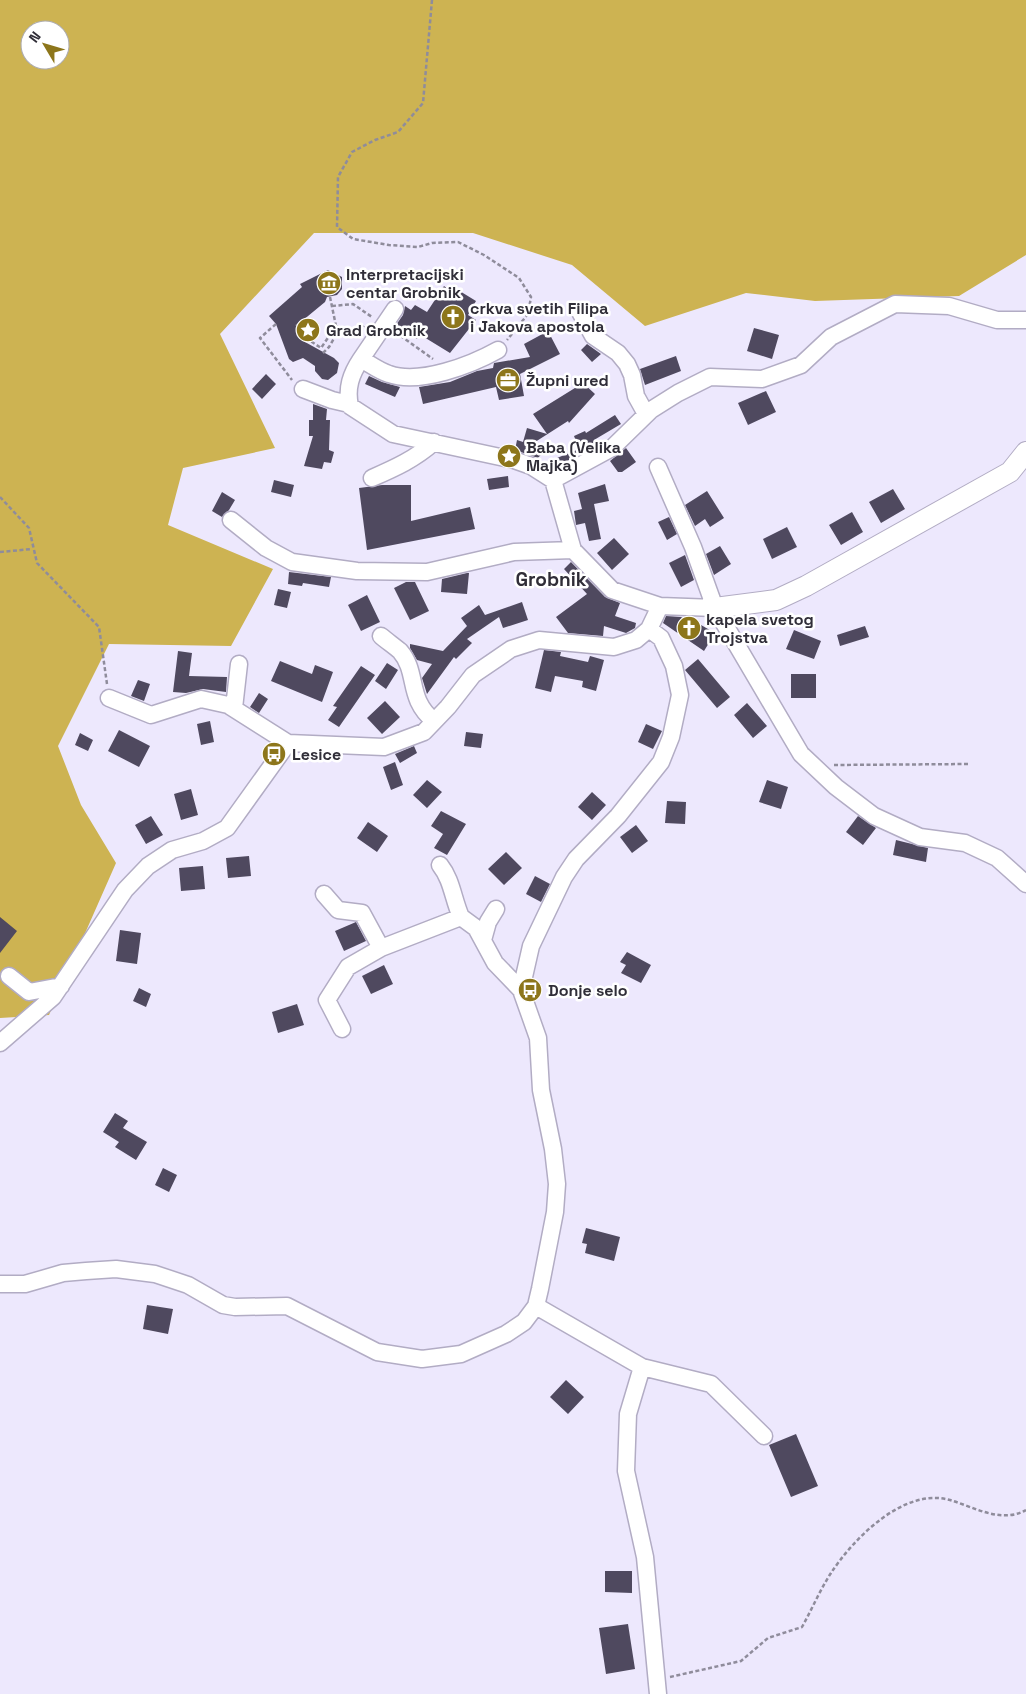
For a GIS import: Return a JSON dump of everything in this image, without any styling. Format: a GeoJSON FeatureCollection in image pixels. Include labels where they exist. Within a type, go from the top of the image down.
{"type":"FeatureCollection","features":[{"type":"Feature","properties":{"kind":"main road"},"geometry":{"type":"LineString","coordinates":[[715,608],[776,600],[806,586],[1010,472],[1026,452]]}},
{"type":"Feature","properties":{"kind":"street"},"geometry":{"type":"LineString","coordinates":[[553,480],[612,448],[646,414],[678,393],[710,377],[762,379],[801,365],[831,336],[895,304],[949,306],[997,320],[1026,320]]}},
{"type":"Feature","properties":{"kind":"street"},"geometry":{"type":"LineString","coordinates":[[349,404],[352,373],[361,359],[378,321],[395,309]]}},
{"type":"Feature","properties":{"kind":"street"},"geometry":{"type":"LineString","coordinates":[[580,312],[593,336],[618,353],[627,364],[632,376],[636,396],[646,414]]}},
{"type":"Feature","properties":{"kind":"street"},"geometry":{"type":"LineString","coordinates":[[361,359],[389,374],[408,377],[440,373],[476,363],[498,350]]}},
{"type":"Feature","properties":{"kind":"street"},"geometry":{"type":"LineString","coordinates":[[303,389],[327,399],[349,404],[361,415],[393,434],[514,460],[531,466],[553,480],[573,550],[612,590],[660,606],[715,608]]}},
{"type":"Feature","properties":{"kind":"street"},"geometry":{"type":"LineString","coordinates":[[372,478],[399,467],[420,454],[434,442]]}},
{"type":"Feature","properties":{"kind":"street"},"geometry":{"type":"LineString","coordinates":[[658,467],[693,546],[715,608],[800,754],[836,787],[874,816],[920,837],[965,843],[997,858],[1026,884]]}},
{"type":"Feature","properties":{"kind":"street"},"geometry":{"type":"LineString","coordinates":[[230,520],[266,548],[292,562],[357,571],[427,572],[514,552],[573,550]]}},
{"type":"Feature","properties":{"kind":"street"},"geometry":{"type":"LineString","coordinates":[[109,698],[151,715],[200,699],[234,708],[288,743],[384,747],[424,732],[474,675],[511,649],[539,640],[614,647],[636,640],[649,629],[660,606]]}},
{"type":"Feature","properties":{"kind":"street"},"geometry":{"type":"LineString","coordinates":[[521,990],[531,946],[564,877],[576,858],[618,816],[661,762],[671,736],[680,696],[674,666],[662,638],[649,629]]}},
{"type":"Feature","properties":{"kind":"street"},"geometry":{"type":"LineString","coordinates":[[381,636],[400,652],[408,670],[417,702],[423,712],[434,721]]}},
{"type":"Feature","properties":{"kind":"street"},"geometry":{"type":"LineString","coordinates":[[234,708],[239,664]]}},
{"type":"Feature","properties":{"kind":"street"},"geometry":{"type":"LineString","coordinates":[[0,1043],[53,997],[126,890],[148,866],[172,850],[203,842],[227,828],[288,743]]}},
{"type":"Feature","properties":{"kind":"street"},"geometry":{"type":"LineString","coordinates":[[0,1284],[25,1284],[63,1273],[116,1269],[155,1274],[188,1285],[223,1306],[235,1308],[287,1306],[377,1352],[422,1360],[461,1354],[506,1334],[524,1322],[536,1306],[555,1212],[557,1184],[553,1149],[541,1090],[538,1038],[521,990],[495,964],[476,928],[461,917],[453,901],[448,876],[440,865]]}},
{"type":"Feature","properties":{"kind":"street"},"geometry":{"type":"LineString","coordinates":[[324,894],[338,910],[362,913],[381,948]]}},
{"type":"Feature","properties":{"kind":"street"},"geometry":{"type":"LineString","coordinates":[[483,940],[488,922],[496,909]]}},
{"type":"Feature","properties":{"kind":"street"},"geometry":{"type":"LineString","coordinates":[[342,1029],[327,1000],[348,967],[381,948],[461,917]]}},
{"type":"Feature","properties":{"kind":"street"},"geometry":{"type":"LineString","coordinates":[[9,976],[29,992],[61,986]]}},
{"type":"Feature","properties":{"kind":"street"},"geometry":{"type":"LineString","coordinates":[[536,1306],[642,1366],[711,1384],[764,1436]]}},
{"type":"Feature","properties":{"kind":"street"},"geometry":{"type":"LineString","coordinates":[[642,1366],[628,1414],[626,1471],[645,1557],[657,1686]]}},
{"type":"Feature","properties":{"kind":"path"},"geometry":{"type":"LineString","coordinates":[[432,0],[423,103],[398,132],[375,140],[352,152],[338,177],[337,227],[353,239],[389,244],[418,246],[432,242],[458,242],[484,255],[519,278],[531,297],[528,314],[498,350]]}},
{"type":"Feature","properties":{"kind":"path"},"geometry":{"type":"LineString","coordinates":[[296,326],[306,320],[308,324],[303,327],[309,340],[321,348],[336,326],[330,297]]}},
{"type":"Feature","properties":{"kind":"path"},"geometry":{"type":"LineString","coordinates":[[332,306],[354,304],[437,361]]}},
{"type":"Feature","properties":{"kind":"path"},"geometry":{"type":"LineString","coordinates":[[336,326],[356,335],[378,321]]}},
{"type":"Feature","properties":{"kind":"path"},"geometry":{"type":"LineString","coordinates":[[276,324],[260,338],[289,377],[303,389]]}},
{"type":"Feature","properties":{"kind":"path"},"geometry":{"type":"LineString","coordinates":[[323,353],[340,328]]}},
{"type":"Feature","properties":{"kind":"path"},"geometry":{"type":"LineString","coordinates":[[0,497],[29,528],[32,549],[37,563],[99,627],[109,698]]}},
{"type":"Feature","properties":{"kind":"path"},"geometry":{"type":"LineString","coordinates":[[0,552],[32,549]]}},
{"type":"Feature","properties":{"kind":"path"},"geometry":{"type":"LineString","coordinates":[[813,765],[970,764]]}},
{"type":"Feature","properties":{"kind":"path"},"geometry":{"type":"LineString","coordinates":[[657,1686],[741,1661],[768,1638],[802,1627],[830,1574],[849,1550],[884,1516],[906,1504],[932,1496],[1000,1516],[1019,1514],[1026,1510]]}},
{"type":"Feature","properties":{"kind":"shaded area"},"geometry":{"type":"Polygon","coordinates":[[[0,0],[1026,0],[1026,255],[959,296],[815,301],[746,293],[645,326],[572,265],[473,233],[314,233],[220,334],[275,448],[183,468],[168,525],[273,569],[231,646],[109,644],[58,746],[81,805],[116,863],[49,1015],[0,1018],[0,0]]]}},
{"type":"Feature","properties":{"kind":"building"},"geometry":{"type":"Polygon","coordinates":[[[328,270],[342,277],[342,289],[337,295],[327,297],[325,302],[302,321],[304,323],[297,327],[305,342],[334,358],[339,363],[337,373],[328,380],[322,379],[315,371],[315,366],[303,358],[293,362],[289,359],[276,324],[269,316],[302,287],[300,284],[328,270]]]}},
{"type":"Feature","properties":{"kind":"building","name":"crkva svetih Filipa i Jakova apostola"},"geometry":{"type":"Polygon","coordinates":[[[444,286],[454,294],[458,290],[476,301],[468,315],[476,320],[450,353],[419,334],[417,339],[396,325],[403,315],[405,306],[411,310],[415,305],[427,312],[444,286]]]}},
{"type":"Feature","properties":{"kind":"building"},"geometry":{"type":"Polygon","coordinates":[[[754,328],[779,335],[772,359],[747,351],[754,328]]]}},
{"type":"Feature","properties":{"kind":"building"},"geometry":{"type":"Polygon","coordinates":[[[548,331],[560,354],[520,374],[524,396],[499,400],[496,387],[423,404],[419,387],[450,382],[477,371],[493,368],[494,363],[530,357],[524,344],[548,331]]]}},
{"type":"Feature","properties":{"kind":"building"},"geometry":{"type":"Polygon","coordinates":[[[587,344],[601,354],[592,362],[581,350],[587,344]]]}},
{"type":"Feature","properties":{"kind":"building"},"geometry":{"type":"Polygon","coordinates":[[[676,356],[681,371],[645,385],[640,369],[676,356]]]}},
{"type":"Feature","properties":{"kind":"building"},"geometry":{"type":"Polygon","coordinates":[[[266,374],[276,384],[262,399],[252,389],[266,374]]]}},
{"type":"Feature","properties":{"kind":"building"},"geometry":{"type":"Polygon","coordinates":[[[369,376],[400,387],[395,397],[365,384],[369,376]]]}},
{"type":"Feature","properties":{"kind":"building"},"geometry":{"type":"Polygon","coordinates":[[[583,383],[595,394],[569,423],[568,421],[532,444],[546,449],[538,458],[515,450],[517,440],[523,442],[527,428],[547,434],[533,414],[583,383]]]}},
{"type":"Feature","properties":{"kind":"building"},"geometry":{"type":"Polygon","coordinates":[[[766,391],[776,412],[748,425],[738,403],[766,391]]]}},
{"type":"Feature","properties":{"kind":"building"},"geometry":{"type":"Polygon","coordinates":[[[313,404],[327,409],[326,420],[330,420],[329,450],[334,452],[331,463],[324,462],[322,469],[304,466],[313,436],[309,436],[309,420],[313,420],[313,404]]]}},
{"type":"Feature","properties":{"kind":"building"},"geometry":{"type":"Polygon","coordinates":[[[615,415],[621,424],[594,440],[596,445],[560,465],[557,458],[579,449],[574,436],[585,431],[586,433],[615,415]]]}},
{"type":"Feature","properties":{"kind":"building"},"geometry":{"type":"Polygon","coordinates":[[[626,448],[636,462],[622,472],[618,472],[610,461],[626,448]]]}},
{"type":"Feature","properties":{"kind":"building"},"geometry":{"type":"Polygon","coordinates":[[[508,476],[509,487],[489,490],[487,479],[508,476]]]}},
{"type":"Feature","properties":{"kind":"building"},"geometry":{"type":"Polygon","coordinates":[[[274,480],[294,485],[291,497],[271,492],[274,480]]]}},
{"type":"Feature","properties":{"kind":"building"},"geometry":{"type":"Polygon","coordinates":[[[605,484],[609,501],[594,504],[601,539],[589,541],[585,523],[576,525],[574,511],[582,509],[578,493],[605,484]]]}},
{"type":"Feature","properties":{"kind":"building"},"geometry":{"type":"Polygon","coordinates":[[[382,485],[411,485],[411,521],[470,507],[475,529],[367,550],[359,488],[382,485]]]}},
{"type":"Feature","properties":{"kind":"building"},"geometry":{"type":"Polygon","coordinates":[[[893,489],[905,509],[881,523],[869,502],[893,489]]]}},
{"type":"Feature","properties":{"kind":"building"},"geometry":{"type":"Polygon","coordinates":[[[707,491],[724,518],[710,527],[705,519],[695,526],[685,505],[707,491]]]}},
{"type":"Feature","properties":{"kind":"building"},"geometry":{"type":"Polygon","coordinates":[[[222,492],[235,500],[222,517],[212,511],[222,492]]]}},
{"type":"Feature","properties":{"kind":"building"},"geometry":{"type":"Polygon","coordinates":[[[852,512],[863,532],[841,545],[829,525],[852,512]]]}},
{"type":"Feature","properties":{"kind":"building"},"geometry":{"type":"Polygon","coordinates":[[[669,517],[677,534],[667,540],[658,522],[669,517]]]}},
{"type":"Feature","properties":{"kind":"building"},"geometry":{"type":"Polygon","coordinates":[[[787,527],[797,547],[772,559],[763,539],[787,527]]]}},
{"type":"Feature","properties":{"kind":"building"},"geometry":{"type":"Polygon","coordinates":[[[614,538],[629,554],[612,570],[597,553],[614,538]]]}},
{"type":"Feature","properties":{"kind":"building"},"geometry":{"type":"Polygon","coordinates":[[[720,546],[731,564],[714,575],[706,554],[720,546]]]}},
{"type":"Feature","properties":{"kind":"building"},"geometry":{"type":"Polygon","coordinates":[[[685,555],[694,580],[681,587],[669,563],[685,555]]]}},
{"type":"Feature","properties":{"kind":"building"},"geometry":{"type":"Polygon","coordinates":[[[571,562],[605,597],[620,603],[615,616],[636,623],[635,628],[626,633],[604,626],[603,636],[568,633],[556,617],[587,594],[564,569],[571,562]]]}},
{"type":"Feature","properties":{"kind":"building"},"geometry":{"type":"Polygon","coordinates":[[[289,572],[331,577],[329,587],[303,583],[302,586],[288,584],[289,572]]]}},
{"type":"Feature","properties":{"kind":"building"},"geometry":{"type":"Polygon","coordinates":[[[469,573],[467,594],[441,592],[442,579],[469,573]]]}},
{"type":"Feature","properties":{"kind":"building"},"geometry":{"type":"Polygon","coordinates":[[[406,582],[415,582],[429,611],[410,620],[394,588],[406,582]]]}},
{"type":"Feature","properties":{"kind":"building"},"geometry":{"type":"Polygon","coordinates":[[[278,589],[291,592],[287,608],[274,605],[278,589]]]}},
{"type":"Feature","properties":{"kind":"building"},"geometry":{"type":"Polygon","coordinates":[[[367,595],[380,622],[361,631],[348,605],[367,595]]]}},
{"type":"Feature","properties":{"kind":"building"},"geometry":{"type":"Polygon","coordinates":[[[522,602],[528,620],[503,628],[499,617],[467,639],[472,643],[456,659],[454,657],[427,694],[422,678],[432,664],[417,660],[410,648],[410,644],[443,651],[467,626],[461,618],[479,605],[485,615],[522,602]]]}},
{"type":"Feature","properties":{"kind":"building","name":"kapela svetog Trojstva"},"geometry":{"type":"Polygon","coordinates":[[[666,616],[681,617],[693,623],[694,621],[715,633],[704,651],[663,623],[666,616]]]}},
{"type":"Feature","properties":{"kind":"building"},"geometry":{"type":"Polygon","coordinates":[[[865,626],[869,637],[840,646],[837,635],[865,626]]]}},
{"type":"Feature","properties":{"kind":"building"},"geometry":{"type":"Polygon","coordinates":[[[794,630],[821,641],[814,659],[786,649],[794,630]]]}},
{"type":"Feature","properties":{"kind":"building"},"geometry":{"type":"Polygon","coordinates":[[[544,650],[561,652],[560,656],[588,662],[590,656],[604,660],[596,691],[582,687],[583,681],[555,676],[551,692],[535,688],[544,650]]]}},
{"type":"Feature","properties":{"kind":"building"},"geometry":{"type":"Polygon","coordinates":[[[178,651],[192,653],[189,676],[227,677],[226,692],[203,689],[186,693],[173,692],[178,651]]]}},
{"type":"Feature","properties":{"kind":"building"},"geometry":{"type":"Polygon","coordinates":[[[698,659],[730,697],[717,708],[685,670],[698,659]]]}},
{"type":"Feature","properties":{"kind":"building"},"geometry":{"type":"Polygon","coordinates":[[[280,661],[312,674],[315,665],[333,672],[322,702],[271,681],[280,661]]]}},
{"type":"Feature","properties":{"kind":"building"},"geometry":{"type":"Polygon","coordinates":[[[387,663],[398,670],[386,689],[375,681],[387,663]]]}},
{"type":"Feature","properties":{"kind":"building"},"geometry":{"type":"Polygon","coordinates":[[[361,666],[375,675],[339,727],[328,720],[337,707],[333,706],[361,666]]]}},
{"type":"Feature","properties":{"kind":"building"},"geometry":{"type":"Polygon","coordinates":[[[791,674],[816,674],[816,698],[791,698],[791,674]]]}},
{"type":"Feature","properties":{"kind":"building"},"geometry":{"type":"Polygon","coordinates":[[[138,680],[150,684],[144,701],[131,696],[138,680]]]}},
{"type":"Feature","properties":{"kind":"building"},"geometry":{"type":"Polygon","coordinates":[[[259,693],[268,699],[259,713],[250,707],[259,693]]]}},
{"type":"Feature","properties":{"kind":"building"},"geometry":{"type":"Polygon","coordinates":[[[385,701],[400,717],[382,734],[367,718],[385,701]]]}},
{"type":"Feature","properties":{"kind":"building"},"geometry":{"type":"Polygon","coordinates":[[[747,703],[767,726],[753,738],[734,715],[747,703]]]}},
{"type":"Feature","properties":{"kind":"building"},"geometry":{"type":"Polygon","coordinates":[[[210,721],[214,742],[201,745],[197,724],[210,721]]]}},
{"type":"Feature","properties":{"kind":"building"},"geometry":{"type":"Polygon","coordinates":[[[646,724],[662,731],[653,749],[638,742],[646,724]]]}},
{"type":"Feature","properties":{"kind":"building"},"geometry":{"type":"Polygon","coordinates":[[[119,730],[150,746],[139,767],[108,751],[119,730]]]}},
{"type":"Feature","properties":{"kind":"building"},"geometry":{"type":"Polygon","coordinates":[[[466,732],[483,734],[481,748],[464,746],[466,732]]]}},
{"type":"Feature","properties":{"kind":"building"},"geometry":{"type":"Polygon","coordinates":[[[80,733],[93,740],[88,751],[75,745],[80,733]]]}},
{"type":"Feature","properties":{"kind":"building"},"geometry":{"type":"Polygon","coordinates":[[[414,746],[417,753],[400,763],[395,754],[414,746]]]}},
{"type":"Feature","properties":{"kind":"building"},"geometry":{"type":"Polygon","coordinates":[[[395,762],[403,785],[391,790],[383,767],[395,762]]]}},
{"type":"Feature","properties":{"kind":"building"},"geometry":{"type":"Polygon","coordinates":[[[427,780],[442,792],[427,808],[413,795],[427,780]]]}},
{"type":"Feature","properties":{"kind":"building"},"geometry":{"type":"Polygon","coordinates":[[[767,780],[788,787],[781,809],[759,802],[767,780]]]}},
{"type":"Feature","properties":{"kind":"building"},"geometry":{"type":"Polygon","coordinates":[[[191,789],[198,815],[181,820],[174,794],[191,789]]]}},
{"type":"Feature","properties":{"kind":"building"},"geometry":{"type":"Polygon","coordinates":[[[592,792],[606,805],[592,820],[578,807],[592,792]]]}},
{"type":"Feature","properties":{"kind":"building"},"geometry":{"type":"Polygon","coordinates":[[[667,801],[686,802],[685,824],[665,823],[667,801]]]}},
{"type":"Feature","properties":{"kind":"building"},"geometry":{"type":"Polygon","coordinates":[[[441,811],[466,824],[447,855],[434,848],[443,834],[431,826],[441,811]]]}},
{"type":"Feature","properties":{"kind":"building"},"geometry":{"type":"Polygon","coordinates":[[[151,816],[163,835],[146,844],[135,825],[151,816]]]}},
{"type":"Feature","properties":{"kind":"building"},"geometry":{"type":"Polygon","coordinates":[[[858,816],[876,828],[863,845],[846,832],[858,816]]]}},
{"type":"Feature","properties":{"kind":"building"},"geometry":{"type":"Polygon","coordinates":[[[368,822],[388,836],[377,852],[357,838],[368,822]]]}},
{"type":"Feature","properties":{"kind":"building"},"geometry":{"type":"Polygon","coordinates":[[[636,825],[648,841],[632,853],[620,837],[636,825]]]}},
{"type":"Feature","properties":{"kind":"building"},"geometry":{"type":"Polygon","coordinates":[[[896,840],[928,848],[926,862],[893,855],[896,840]]]}},
{"type":"Feature","properties":{"kind":"building"},"geometry":{"type":"Polygon","coordinates":[[[506,852],[522,868],[504,885],[488,869],[506,852]]]}},
{"type":"Feature","properties":{"kind":"building"},"geometry":{"type":"Polygon","coordinates":[[[249,856],[251,876],[228,878],[226,858],[249,856]]]}},
{"type":"Feature","properties":{"kind":"building"},"geometry":{"type":"Polygon","coordinates":[[[203,866],[205,889],[181,891],[179,868],[203,866]]]}},
{"type":"Feature","properties":{"kind":"building"},"geometry":{"type":"Polygon","coordinates":[[[535,876],[550,884],[541,902],[526,894],[535,876]]]}},
{"type":"Feature","properties":{"kind":"building"},"geometry":{"type":"Polygon","coordinates":[[[0,917],[17,931],[0,953],[0,917]]]}},
{"type":"Feature","properties":{"kind":"building"},"geometry":{"type":"Polygon","coordinates":[[[356,922],[366,941],[344,951],[335,931],[356,922]]]}},
{"type":"Feature","properties":{"kind":"building"},"geometry":{"type":"Polygon","coordinates":[[[120,930],[141,933],[137,964],[116,961],[120,930]]]}},
{"type":"Feature","properties":{"kind":"building"},"geometry":{"type":"Polygon","coordinates":[[[627,952],[651,965],[641,983],[621,973],[626,965],[620,962],[627,952]]]}},
{"type":"Feature","properties":{"kind":"building"},"geometry":{"type":"Polygon","coordinates":[[[384,965],[393,984],[371,994],[362,976],[384,965]]]}},
{"type":"Feature","properties":{"kind":"building"},"geometry":{"type":"Polygon","coordinates":[[[139,988],[151,994],[146,1007],[133,1001],[139,988]]]}},
{"type":"Feature","properties":{"kind":"building"},"geometry":{"type":"Polygon","coordinates":[[[297,1004],[304,1025],[278,1033],[272,1012],[297,1004]]]}},
{"type":"Feature","properties":{"kind":"building"},"geometry":{"type":"Polygon","coordinates":[[[115,1113],[128,1121],[123,1128],[147,1142],[136,1160],[115,1147],[119,1142],[103,1132],[115,1113]]]}},
{"type":"Feature","properties":{"kind":"building"},"geometry":{"type":"Polygon","coordinates":[[[163,1168],[177,1175],[169,1192],[155,1185],[163,1168]]]}},
{"type":"Feature","properties":{"kind":"building"},"geometry":{"type":"Polygon","coordinates":[[[586,1228],[620,1237],[614,1261],[585,1253],[587,1244],[582,1243],[586,1228]]]}},
{"type":"Feature","properties":{"kind":"building"},"geometry":{"type":"Polygon","coordinates":[[[147,1305],[173,1309],[168,1334],[143,1329],[147,1305]]]}},
{"type":"Feature","properties":{"kind":"building"},"geometry":{"type":"Polygon","coordinates":[[[566,1380],[584,1397],[568,1414],[550,1397],[566,1380]]]}},
{"type":"Feature","properties":{"kind":"building"},"geometry":{"type":"Polygon","coordinates":[[[796,1434],[818,1486],[791,1497],[769,1445],[796,1434]]]}},
{"type":"Feature","properties":{"kind":"building"},"geometry":{"type":"Polygon","coordinates":[[[605,1571],[632,1571],[632,1593],[605,1592],[605,1571]]]}},
{"type":"Feature","properties":{"kind":"building"},"geometry":{"type":"Polygon","coordinates":[[[628,1624],[635,1669],[606,1674],[599,1628],[628,1624]]]}},
{"type":"Feature","properties":{"kind":"place","name":"Interpretacijski centar Grobnik"},"geometry":{"type":"Point","coordinates":[329,283]}},
{"type":"Feature","properties":{"kind":"place","name":"crkva svetih Filipa i Jakova apostola"},"geometry":{"type":"Point","coordinates":[453,317]}},
{"type":"Feature","properties":{"kind":"place","name":"Grad Grobnik"},"geometry":{"type":"Point","coordinates":[308,330]}},
{"type":"Feature","properties":{"kind":"place","name":"Župni ured"},"geometry":{"type":"Point","coordinates":[508,380]}},
{"type":"Feature","properties":{"kind":"place","name":"Baba (Velika Majka)"},"geometry":{"type":"Point","coordinates":[509,456]}},
{"type":"Feature","properties":{"kind":"place","name":"kapela svetog Trojstva"},"geometry":{"type":"Point","coordinates":[689,628]}},
{"type":"Feature","properties":{"kind":"place","name":"Lesice"},"geometry":{"type":"Point","coordinates":[274,754]}},
{"type":"Feature","properties":{"kind":"place","name":"Donje selo"},"geometry":{"type":"Point","coordinates":[530,990]}},
{"type":"Feature","properties":{"kind":"district","name":"Grobnik"},"geometry":{"type":"Point","coordinates":[551,579]}}]}
